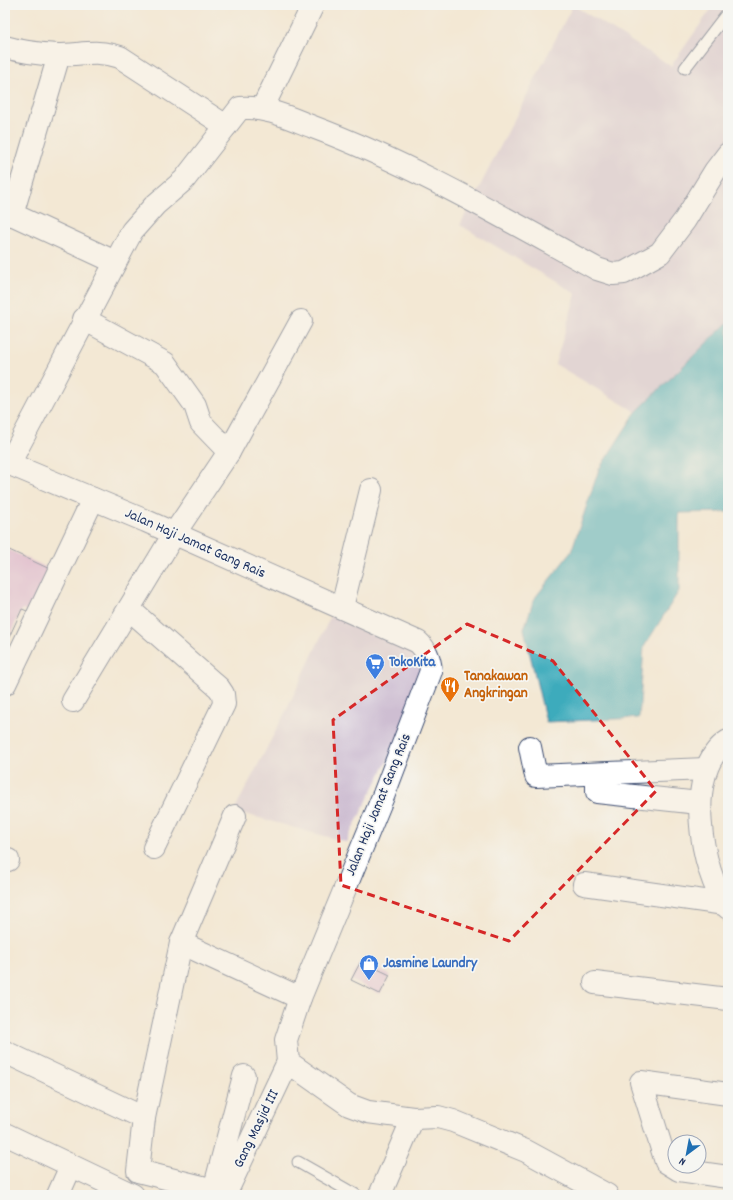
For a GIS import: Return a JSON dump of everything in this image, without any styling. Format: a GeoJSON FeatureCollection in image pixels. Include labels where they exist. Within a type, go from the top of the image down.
{"type":"FeatureCollection","features":[{"type":"Feature","properties":{"kind":"street"},"geometry":{"type":"LineString","coordinates":[[262,109],[312,5]]}},
{"type":"Feature","properties":{"kind":"street"},"geometry":{"type":"LineString","coordinates":[[5,47],[24,52],[59,55],[108,52],[120,57],[226,126]]}},
{"type":"Feature","properties":{"kind":"street"},"geometry":{"type":"LineString","coordinates":[[59,55],[8,213],[115,262]]}},
{"type":"Feature","properties":{"kind":"street"},"geometry":{"type":"LineString","coordinates":[[7,463],[132,231],[155,205],[184,180],[238,109],[262,109],[332,134],[428,177],[596,269],[613,274],[624,273],[660,253],[685,220],[715,171],[728,154]]}},
{"type":"Feature","properties":{"kind":"street"},"geometry":{"type":"LineString","coordinates":[[84,319],[165,363],[196,405],[201,423],[229,452]]}},
{"type":"Feature","properties":{"kind":"street"},"geometry":{"type":"LineString","coordinates":[[73,701],[174,534],[229,452],[301,321]]}},
{"type":"Feature","properties":{"kind":"street","name":"Jalan Haji Jamat Gang Rais"},"geometry":{"type":"LineString","coordinates":[[7,463],[342,607],[418,642],[423,646],[428,655],[431,670],[384,794],[300,998],[286,1040],[288,1062]]}},
{"type":"Feature","properties":{"kind":"street"},"geometry":{"type":"LineString","coordinates":[[342,607],[371,490]]}},
{"type":"Feature","properties":{"kind":"street"},"geometry":{"type":"LineString","coordinates":[[5,684],[93,499]]}},
{"type":"Feature","properties":{"kind":"street"},"geometry":{"type":"LineString","coordinates":[[129,609],[219,688],[225,699],[224,704],[154,848]]}},
{"type":"Feature","properties":{"kind":"street"},"geometry":{"type":"LineString","coordinates":[[726,906],[709,868],[702,834],[699,803],[706,769],[720,746],[728,741]]}},
{"type":"Feature","properties":{"kind":"street"},"geometry":{"type":"LineString","coordinates":[[530,747],[536,776],[706,769]]}},
{"type":"Feature","properties":{"kind":"street"},"geometry":{"type":"LineString","coordinates":[[597,774],[597,792],[699,803]]}},
{"type":"Feature","properties":{"kind":"street"},"geometry":{"type":"LineString","coordinates":[[138,1195],[138,1171],[144,1118],[181,943],[235,816]]}},
{"type":"Feature","properties":{"kind":"street"},"geometry":{"type":"LineString","coordinates":[[584,884],[726,906]]}},
{"type":"Feature","properties":{"kind":"street"},"geometry":{"type":"LineString","coordinates":[[181,943],[300,998]]}},
{"type":"Feature","properties":{"kind":"street"},"geometry":{"type":"LineString","coordinates":[[595,983],[728,999]]}},
{"type":"Feature","properties":{"kind":"street"},"geometry":{"type":"LineString","coordinates":[[5,1052],[144,1118]]}},
{"type":"Feature","properties":{"kind":"street"},"geometry":{"type":"LineString","coordinates":[[288,1062],[349,1105],[368,1112],[413,1118],[438,1117],[472,1128],[526,1151],[601,1194]]}},
{"type":"Feature","properties":{"kind":"street","name":"Gang Masjid III"},"geometry":{"type":"LineString","coordinates":[[225,1195],[288,1062]]}},
{"type":"Feature","properties":{"kind":"street"},"geometry":{"type":"LineString","coordinates":[[138,1171],[214,1190],[244,1076]]}},
{"type":"Feature","properties":{"kind":"street"},"geometry":{"type":"LineString","coordinates":[[728,1094],[641,1082],[666,1162],[679,1170],[728,1177]]}},
{"type":"Feature","properties":{"kind":"street"},"geometry":{"type":"LineString","coordinates":[[380,1195],[413,1118]]}},
{"type":"Feature","properties":{"kind":"street"},"geometry":{"type":"LineString","coordinates":[[6,1136],[133,1195]]}},
{"type":"Feature","properties":{"kind":"street"},"geometry":{"type":"LineString","coordinates":[[58,1195],[72,1166]]}},
{"type":"Feature","properties":{"kind":"lane"},"geometry":{"type":"LineString","coordinates":[[685,68],[728,12]]}},
{"type":"Feature","properties":{"kind":"lane"},"geometry":{"type":"LineString","coordinates":[[298,1162],[356,1195]]}},
{"type":"Feature","properties":{"kind":"highlighted area"},"geometry":{"type":"Polygon","coordinates":[[[467,624],[553,661],[656,791],[509,941],[341,885],[333,720],[467,624]]]}},
{"type":"Feature","properties":{"kind":"shaded area"},"geometry":{"type":"Polygon","coordinates":[[[573,5],[671,66],[714,5],[728,5],[728,322],[636,412],[555,364],[576,294],[460,225],[573,5]]]}},
{"type":"Feature","properties":{"kind":"shaded area"},"geometry":{"type":"Polygon","coordinates":[[[333,611],[406,636],[434,683],[385,765],[346,842],[234,811],[286,711],[333,611]]]}},
{"type":"Feature","properties":{"kind":"water"},"geometry":{"type":"Polygon","coordinates":[[[728,322],[728,512],[679,513],[679,591],[644,647],[639,718],[546,722],[524,629],[534,599],[571,552],[599,469],[636,412],[728,322]]]}},
{"type":"Feature","properties":{"kind":"building"},"geometry":{"type":"Polygon","coordinates":[[[5,548],[54,571],[35,614],[22,609],[5,646],[5,548]]]}},
{"type":"Feature","properties":{"kind":"building"},"geometry":{"type":"Polygon","coordinates":[[[361,961],[390,975],[380,994],[351,980],[361,961]]]}},
{"type":"Feature","properties":{"kind":"place","name":"TokoKita"},"geometry":{"type":"Point","coordinates":[375,680]}},
{"type":"Feature","properties":{"kind":"place","name":"Tanakawan Angkringan"},"geometry":{"type":"Point","coordinates":[450,703]}},
{"type":"Feature","properties":{"kind":"place","name":"Jasmine Laundry"},"geometry":{"type":"Point","coordinates":[369,981]}}]}
